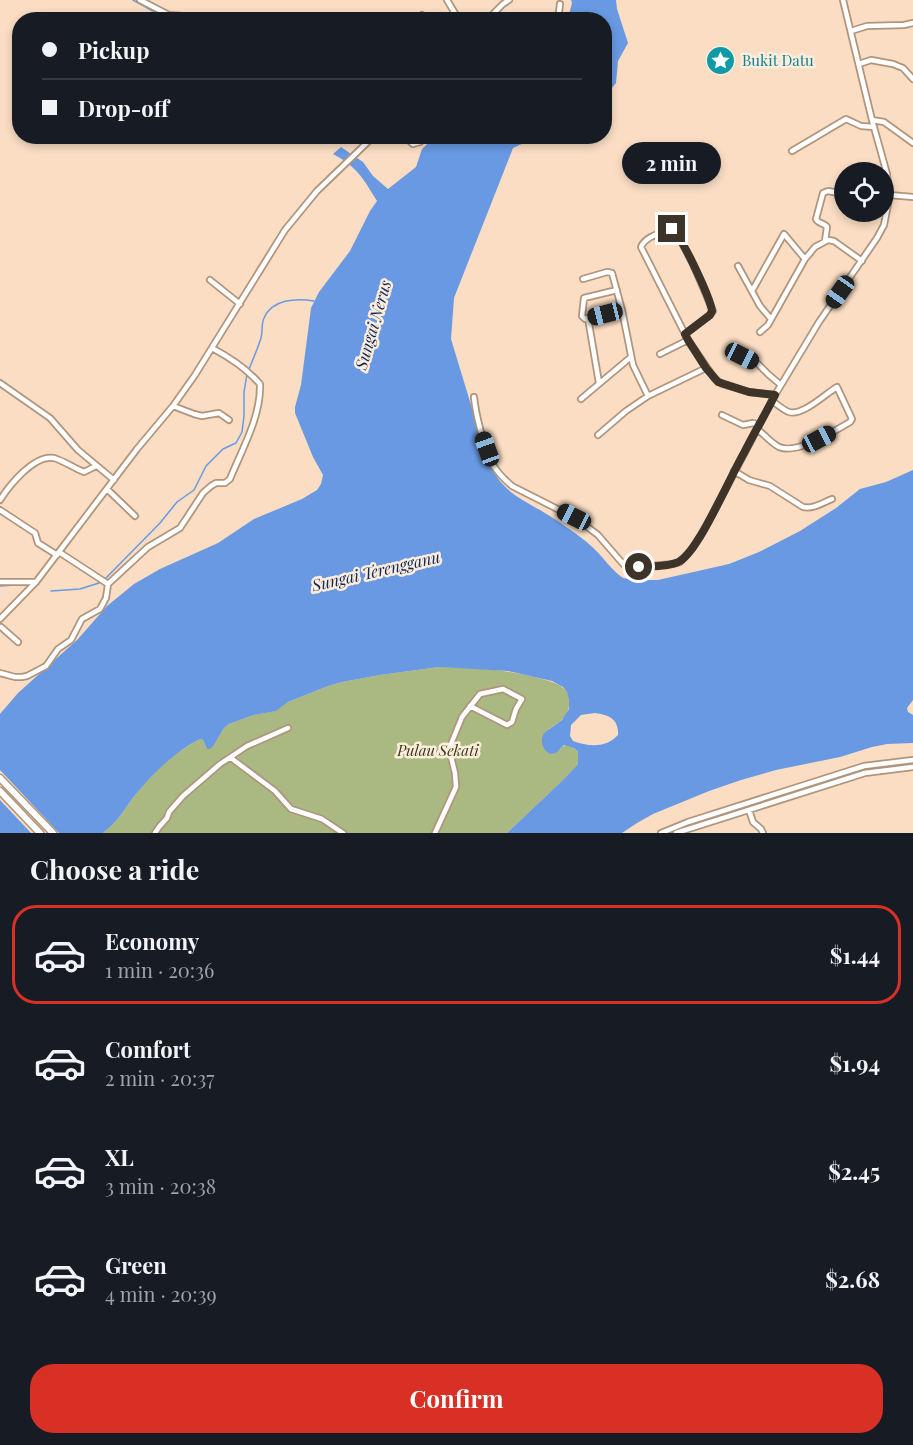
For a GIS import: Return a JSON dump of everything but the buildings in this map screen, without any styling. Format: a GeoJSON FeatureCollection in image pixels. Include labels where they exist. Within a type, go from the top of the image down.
{"type":"FeatureCollection","features":[{"type":"Feature","properties":{"kind":"main road"},"geometry":{"type":"LineString","coordinates":[[0,778],[53,833]]}},
{"type":"Feature","properties":{"kind":"main road"},"geometry":{"type":"LineString","coordinates":[[0,791],[40,833]]}},
{"type":"Feature","properties":{"kind":"street"},"geometry":{"type":"LineString","coordinates":[[141,0],[163,12]]}},
{"type":"Feature","properties":{"kind":"street"},"geometry":{"type":"LineString","coordinates":[[495,12],[509,0]]}},
{"type":"Feature","properties":{"kind":"street"},"geometry":{"type":"LineString","coordinates":[[843,0],[884,162]]}},
{"type":"Feature","properties":{"kind":"street"},"geometry":{"type":"LineString","coordinates":[[559,12],[560,4]]}},
{"type":"Feature","properties":{"kind":"street"},"geometry":{"type":"LineString","coordinates":[[851,31],[863,26],[913,24]]}},
{"type":"Feature","properties":{"kind":"street"},"geometry":{"type":"LineString","coordinates":[[859,64],[871,60],[893,64],[903,68],[913,79]]}},
{"type":"Feature","properties":{"kind":"street"},"geometry":{"type":"LineString","coordinates":[[792,151],[846,119],[861,126],[874,127]]}},
{"type":"Feature","properties":{"kind":"street"},"geometry":{"type":"LineString","coordinates":[[873,120],[884,122],[913,143]]}},
{"type":"Feature","properties":{"kind":"street"},"geometry":{"type":"LineString","coordinates":[[0,619],[36,582],[173,406],[285,230],[317,192],[366,144]]}},
{"type":"Feature","properties":{"kind":"street"},"geometry":{"type":"LineString","coordinates":[[825,241],[828,227],[816,219],[823,193],[834,192]]}},
{"type":"Feature","properties":{"kind":"street"},"geometry":{"type":"LineString","coordinates":[[894,195],[913,197]]}},
{"type":"Feature","properties":{"kind":"street"},"geometry":{"type":"LineString","coordinates":[[474,397],[480,427],[494,467],[512,486],[577,519],[598,535],[624,565],[639,567],[680,562],[703,532],[775,395],[819,322],[862,261],[884,222]]}},
{"type":"Feature","properties":{"kind":"street"},"geometry":{"type":"LineString","coordinates":[[685,334],[712,311],[688,254],[677,233],[670,229],[646,240],[641,247],[688,340],[706,368],[722,384],[749,392],[775,395]]}},
{"type":"Feature","properties":{"kind":"street"},"geometry":{"type":"LineString","coordinates":[[752,291],[784,234],[805,259]]}},
{"type":"Feature","properties":{"kind":"street"},"geometry":{"type":"LineString","coordinates":[[760,332],[767,326],[805,259],[815,247],[831,240],[862,261]]}},
{"type":"Feature","properties":{"kind":"street"},"geometry":{"type":"LineString","coordinates":[[738,266],[771,319]]}},
{"type":"Feature","properties":{"kind":"street"},"geometry":{"type":"LineString","coordinates":[[583,279],[612,273],[631,357],[636,373],[648,396]]}},
{"type":"Feature","properties":{"kind":"street"},"geometry":{"type":"LineString","coordinates":[[210,280],[240,304]]}},
{"type":"Feature","properties":{"kind":"street"},"geometry":{"type":"LineString","coordinates":[[617,290],[584,298],[582,316],[585,319],[622,310]]}},
{"type":"Feature","properties":{"kind":"street"},"geometry":{"type":"LineString","coordinates":[[588,318],[599,383]]}},
{"type":"Feature","properties":{"kind":"street"},"geometry":{"type":"LineString","coordinates":[[660,354],[688,340]]}},
{"type":"Feature","properties":{"kind":"street"},"geometry":{"type":"LineString","coordinates":[[0,673],[22,677],[46,666],[58,649],[71,640],[82,619],[100,609],[106,598],[108,585],[131,561],[148,547],[180,528],[203,493],[211,486],[228,482],[255,417],[260,398],[260,384],[245,369],[212,348]]}},
{"type":"Feature","properties":{"kind":"street"},"geometry":{"type":"LineString","coordinates":[[742,356],[757,363],[781,385]]}},
{"type":"Feature","properties":{"kind":"street"},"geometry":{"type":"LineString","coordinates":[[580,399],[631,357]]}},
{"type":"Feature","properties":{"kind":"street"},"geometry":{"type":"LineString","coordinates":[[598,435],[648,396],[706,368]]}},
{"type":"Feature","properties":{"kind":"street"},"geometry":{"type":"LineString","coordinates":[[0,383],[51,418],[78,450],[114,480]]}},
{"type":"Feature","properties":{"kind":"street"},"geometry":{"type":"LineString","coordinates":[[722,415],[743,425],[753,423],[779,447],[790,449],[819,439],[852,419],[837,387],[807,409],[797,413],[790,412],[772,401]]}},
{"type":"Feature","properties":{"kind":"street"},"geometry":{"type":"LineString","coordinates":[[173,406],[202,416],[219,413],[229,420]]}},
{"type":"Feature","properties":{"kind":"street"},"geometry":{"type":"LineString","coordinates":[[0,500],[26,468],[47,458],[56,459],[84,472],[96,466]]}},
{"type":"Feature","properties":{"kind":"street"},"geometry":{"type":"LineString","coordinates":[[734,471],[749,480],[770,486],[803,507],[815,507],[832,499]]}},
{"type":"Feature","properties":{"kind":"street"},"geometry":{"type":"LineString","coordinates":[[107,489],[135,516]]}},
{"type":"Feature","properties":{"kind":"street"},"geometry":{"type":"LineString","coordinates":[[0,510],[35,533],[38,543],[108,585]]}},
{"type":"Feature","properties":{"kind":"street"},"geometry":{"type":"LineString","coordinates":[[0,582],[36,582]]}},
{"type":"Feature","properties":{"kind":"street"},"geometry":{"type":"LineString","coordinates":[[0,626],[0,635]]}},
{"type":"Feature","properties":{"kind":"street"},"geometry":{"type":"LineString","coordinates":[[0,626],[18,642]]}},
{"type":"Feature","properties":{"kind":"street"},"geometry":{"type":"LineString","coordinates":[[435,833],[456,787],[451,744],[462,717],[480,694],[503,689],[522,699],[512,722],[507,725],[470,706]]}},
{"type":"Feature","properties":{"kind":"street"},"geometry":{"type":"LineString","coordinates":[[155,833],[183,796],[220,764],[247,746],[288,728]]}},
{"type":"Feature","properties":{"kind":"street"},"geometry":{"type":"LineString","coordinates":[[231,758],[275,791],[291,809],[322,819],[344,833]]}},
{"type":"Feature","properties":{"kind":"street"},"geometry":{"type":"LineString","coordinates":[[661,833],[688,822],[864,766],[913,760]]}},
{"type":"Feature","properties":{"kind":"street"},"geometry":{"type":"LineString","coordinates":[[676,833],[865,773],[913,766]]}},
{"type":"Feature","properties":{"kind":"street"},"geometry":{"type":"LineString","coordinates":[[749,810],[753,822],[763,833]]}},
{"type":"Feature","properties":{"kind":"green space","name":"Pulau Sekati"},"geometry":{"type":"Polygon","coordinates":[[[439,667],[516,673],[556,683],[568,693],[569,705],[566,714],[561,721],[549,729],[559,750],[566,745],[578,752],[578,764],[507,833],[103,833],[114,824],[132,799],[165,763],[200,739],[203,740],[207,749],[214,745],[229,724],[254,715],[275,711],[288,702],[342,682],[439,667]]]}},
{"type":"Feature","properties":{"kind":"water"},"geometry":{"type":"Polygon","coordinates":[[[571,0],[616,0],[628,43],[618,61],[616,83],[612,88],[612,12],[570,12],[571,0]]]}},
{"type":"Feature","properties":{"kind":"water"},"geometry":{"type":"Polygon","coordinates":[[[427,144],[522,144],[513,148],[454,298],[451,339],[488,461],[494,473],[516,496],[581,538],[623,578],[658,580],[729,564],[800,531],[836,508],[860,489],[886,482],[913,470],[913,700],[907,708],[908,712],[913,715],[913,743],[872,747],[840,757],[776,770],[741,780],[653,814],[622,833],[507,833],[578,764],[578,752],[574,748],[564,745],[556,753],[550,754],[542,744],[544,733],[562,720],[569,709],[567,692],[552,681],[508,671],[439,667],[342,682],[288,702],[276,711],[254,715],[229,724],[210,749],[207,749],[203,740],[200,739],[165,763],[132,799],[118,819],[103,833],[0,833],[0,714],[18,693],[78,639],[107,606],[134,584],[160,569],[218,543],[254,519],[302,499],[317,490],[321,484],[323,475],[295,413],[311,308],[319,292],[350,251],[377,201],[359,174],[333,154],[341,147],[363,162],[373,176],[388,189],[416,167],[422,149],[427,144]],[[595,713],[581,715],[571,725],[570,736],[573,741],[585,744],[597,745],[608,742],[618,735],[617,725],[609,717],[595,713]]]}},
{"type":"Feature","properties":{"kind":"pier"},"geometry":{"type":"Polygon","coordinates":[[[0,770],[59,833],[31,833],[0,800],[0,770]]]}},
{"type":"Feature","properties":{"kind":"waterway"},"geometry":{"type":"LineString","coordinates":[[133,0],[155,12]]}},
{"type":"Feature","properties":{"kind":"waterway"},"geometry":{"type":"LineString","coordinates":[[249,369],[260,342],[263,320],[268,312],[285,301],[314,301]]}},
{"type":"Feature","properties":{"kind":"waterway"},"geometry":{"type":"LineString","coordinates":[[105,579],[160,523],[177,502],[194,490],[206,466],[223,449],[236,443],[242,432],[247,374]]}},
{"type":"Feature","properties":{"kind":"waterway"},"geometry":{"type":"LineString","coordinates":[[51,591],[80,589],[99,583]]}},
{"type":"Feature","properties":{"kind":"waterway"},"geometry":{"type":"LineString","coordinates":[[0,586],[14,585]]}},
{"type":"Feature","properties":{"kind":"place","name":"Bukit Datu"},"geometry":{"type":"Point","coordinates":[721,61]}},
{"type":"Feature","properties":{"kind":"route"},"geometry":{"type":"LineString","coordinates":[[639,567],[673,564],[686,557],[703,532],[775,395],[749,392],[718,382],[688,340],[685,334],[710,315],[712,307],[693,264],[677,233],[672,229]]}},
{"type":"Feature","properties":{"kind":"water label","name":"Sungai Nerus"},"geometry":{"type":"Point","coordinates":[373,325]}},
{"type":"Feature","properties":{"kind":"water label","name":"Sungai Terengganu"},"geometry":{"type":"Point","coordinates":[376,571]}}]}
